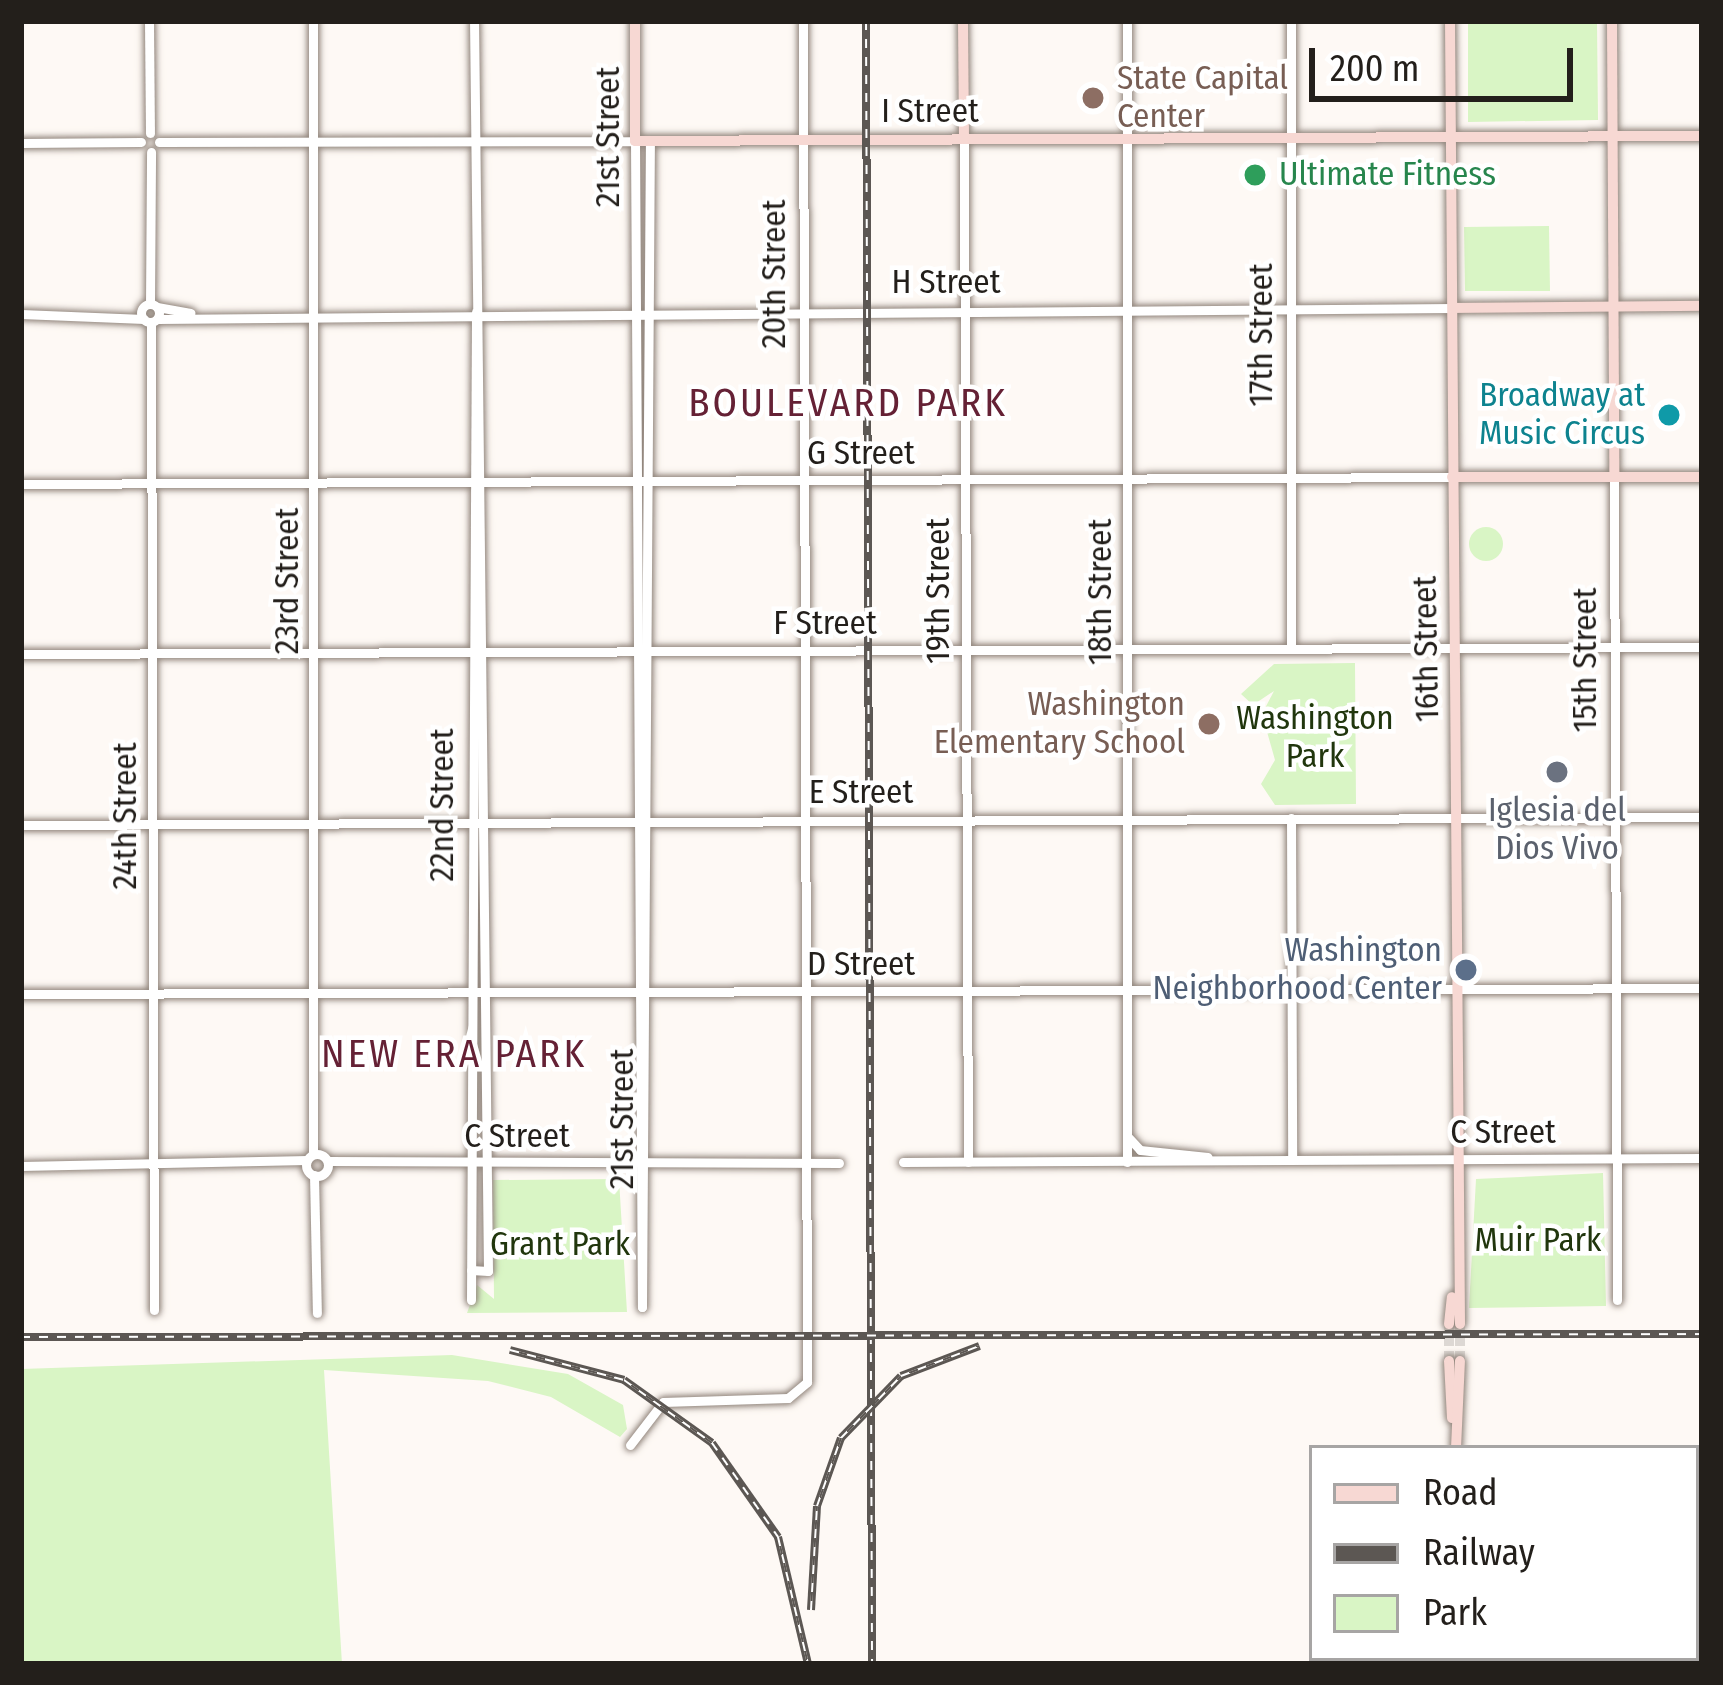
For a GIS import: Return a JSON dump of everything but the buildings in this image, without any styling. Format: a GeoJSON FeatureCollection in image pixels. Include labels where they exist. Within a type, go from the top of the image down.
{"type":"FeatureCollection","features":[{"type":"Feature","properties":{"kind":"main road","name":"21st Street"},"geometry":{"type":"LineString","coordinates":[[635,21],[635,141]]}},
{"type":"Feature","properties":{"kind":"main road","name":"19th Street"},"geometry":{"type":"LineString","coordinates":[[963,21],[964,140]]}},
{"type":"Feature","properties":{"kind":"main road","name":"16th Street"},"geometry":{"type":"LineString","coordinates":[[1450,21],[1455,1324]]}},
{"type":"Feature","properties":{"kind":"main road","name":"15th Street"},"geometry":{"type":"LineString","coordinates":[[1612,21],[1613,477]]}},
{"type":"Feature","properties":{"kind":"main road","name":"I Street"},"geometry":{"type":"LineString","coordinates":[[635,141],[1702,136]]}},
{"type":"Feature","properties":{"kind":"main road","name":"H Street"},"geometry":{"type":"LineString","coordinates":[[1453,308],[1702,306]]}},
{"type":"Feature","properties":{"kind":"main road","name":"G Street"},"geometry":{"type":"LineString","coordinates":[[1452,477],[1702,477]]}},
{"type":"Feature","properties":{"kind":"main road"},"geometry":{"type":"LineString","coordinates":[[1454,1361],[1455,1445]]}},
{"type":"Feature","properties":{"kind":"street"},"geometry":{"type":"LineString","coordinates":[[149,21],[150,139]]}},
{"type":"Feature","properties":{"kind":"street","name":"23rd Street"},"geometry":{"type":"LineString","coordinates":[[314,21],[317,1313]]}},
{"type":"Feature","properties":{"kind":"street","name":"22nd Street"},"geometry":{"type":"LineString","coordinates":[[471,1300],[469,482],[476,312],[474,21]]}},
{"type":"Feature","properties":{"kind":"street","name":"20th Street"},"geometry":{"type":"LineString","coordinates":[[630,1445],[663,1402],[799,1394],[806,1319],[802,21]]}},
{"type":"Feature","properties":{"kind":"street","name":"18th Street"},"geometry":{"type":"LineString","coordinates":[[1127,21],[1127,1162]]}},
{"type":"Feature","properties":{"kind":"street","name":"17th Street"},"geometry":{"type":"LineString","coordinates":[[1291,21],[1291,648]]}},
{"type":"Feature","properties":{"kind":"street","name":"24th Street"},"geometry":{"type":"LineString","coordinates":[[150,139],[154,1310]]}},
{"type":"Feature","properties":{"kind":"street","name":"19th Street"},"geometry":{"type":"LineString","coordinates":[[964,140],[968,1162]]}},
{"type":"Feature","properties":{"kind":"street","name":"I Street"},"geometry":{"type":"LineString","coordinates":[[21,143],[635,141]]}},
{"type":"Feature","properties":{"kind":"street","name":"21st Street"},"geometry":{"type":"LineString","coordinates":[[635,141],[634,1247],[642,1307],[650,1248],[646,312],[650,141]]}},
{"type":"Feature","properties":{"kind":"street","name":"H Street"},"geometry":{"type":"LineString","coordinates":[[21,314],[1453,308]]}},
{"type":"Feature","properties":{"kind":"street","name":"22nd Street"},"geometry":{"type":"LineString","coordinates":[[471,1270],[488,1270],[485,482],[476,312]]}},
{"type":"Feature","properties":{"kind":"street","name":"G Street"},"geometry":{"type":"LineString","coordinates":[[21,484],[1452,477]]}},
{"type":"Feature","properties":{"kind":"street","name":"15th Street"},"geometry":{"type":"LineString","coordinates":[[1613,477],[1617,1300]]}},
{"type":"Feature","properties":{"kind":"street","name":"F Street"},"geometry":{"type":"LineString","coordinates":[[21,653],[1702,647]]}},
{"type":"Feature","properties":{"kind":"street","name":"E Street"},"geometry":{"type":"LineString","coordinates":[[21,825],[1702,817]]}},
{"type":"Feature","properties":{"kind":"street"},"geometry":{"type":"LineString","coordinates":[[1291,818],[1292,1160]]}},
{"type":"Feature","properties":{"kind":"street","name":"D Street"},"geometry":{"type":"LineString","coordinates":[[21,994],[1702,988]]}},
{"type":"Feature","properties":{"kind":"street","name":"C Street"},"geometry":{"type":"LineString","coordinates":[[1126,1133],[1140,1150],[1232,1162]]}},
{"type":"Feature","properties":{"kind":"street","name":"C Street"},"geometry":{"type":"LineString","coordinates":[[902,1162],[1702,1158]]}},
{"type":"Feature","properties":{"kind":"street","name":"C Street"},"geometry":{"type":"LineString","coordinates":[[21,1166],[839,1163]]}},
{"type":"Feature","properties":{"kind":"street"},"geometry":{"type":"LineString","coordinates":[[634,1247],[650,1248]]}},
{"type":"Feature","properties":{"kind":"green space"},"geometry":{"type":"Polygon","coordinates":[[[1468,21],[1597,21],[1598,120],[1468,122],[1468,21]]]}},
{"type":"Feature","properties":{"kind":"green space"},"geometry":{"type":"Polygon","coordinates":[[[1549,226],[1550,291],[1465,291],[1464,227],[1549,226]]]}},
{"type":"Feature","properties":{"kind":"green space"},"geometry":{"type":"Polygon","coordinates":[[[1486,527],[1498,532],[1503,544],[1498,556],[1486,561],[1474,556],[1469,544],[1474,532],[1486,527]]]}},
{"type":"Feature","properties":{"kind":"green space","name":"Washington Park"},"geometry":{"type":"Polygon","coordinates":[[[1355,663],[1356,804],[1275,805],[1261,784],[1275,760],[1262,714],[1274,691],[1253,705],[1241,694],[1274,664],[1355,663]]]}},
{"type":"Feature","properties":{"kind":"green space","name":"Muir Park"},"geometry":{"type":"Polygon","coordinates":[[[1603,1173],[1606,1306],[1469,1308],[1476,1179],[1603,1173]]]}},
{"type":"Feature","properties":{"kind":"green space","name":"Grant Park"},"geometry":{"type":"Polygon","coordinates":[[[619,1179],[627,1312],[467,1313],[477,1285],[494,1299],[493,1180],[619,1179]]]}},
{"type":"Feature","properties":{"kind":"green space"},"geometry":{"type":"Polygon","coordinates":[[[452,1355],[568,1374],[623,1405],[627,1429],[620,1437],[551,1397],[488,1381],[324,1370],[342,1664],[21,1664],[21,1369],[452,1355]]]}},
{"type":"Feature","properties":{"kind":"tunnel"},"geometry":{"type":"LineString","coordinates":[[1449,1324],[1449,1361]]}},
{"type":"Feature","properties":{"kind":"tunnel"},"geometry":{"type":"LineString","coordinates":[[1460,1324],[1460,1361]]}},
{"type":"Feature","properties":{"kind":"railway"},"geometry":{"type":"LineString","coordinates":[[866,21],[872,1664]]}},
{"type":"Feature","properties":{"kind":"railway"},"geometry":{"type":"LineString","coordinates":[[21,1337],[1702,1334]]}},
{"type":"Feature","properties":{"kind":"railway"},"geometry":{"type":"LineString","coordinates":[[811,1610],[817,1506],[841,1438],[901,1376],[979,1346]]}},
{"type":"Feature","properties":{"kind":"railway"},"geometry":{"type":"LineString","coordinates":[[510,1350],[624,1380],[712,1443],[778,1537],[808,1664]]}},
{"type":"Feature","properties":{"kind":"place","name":"State Capital Center"},"geometry":{"type":"Point","coordinates":[1093,98]}},
{"type":"Feature","properties":{"kind":"place","name":"Ultimate Fitness"},"geometry":{"type":"Point","coordinates":[1255,175]}},
{"type":"Feature","properties":{"kind":"place","name":"Broadway at Music Circus"},"geometry":{"type":"Point","coordinates":[1669,415]}},
{"type":"Feature","properties":{"kind":"place","name":"Washington Elementary School"},"geometry":{"type":"Point","coordinates":[1209,724]}},
{"type":"Feature","properties":{"kind":"place","name":"Iglesia del Dios Vivo"},"geometry":{"type":"Point","coordinates":[1557,772]}},
{"type":"Feature","properties":{"kind":"place","name":"Washington Neighborhood Center"},"geometry":{"type":"Point","coordinates":[1466,970]}},
{"type":"Feature","properties":{"kind":"district","name":"BOULEVARD PARK"},"geometry":{"type":"Point","coordinates":[848,403]}},
{"type":"Feature","properties":{"kind":"district","name":"NEW ERA PARK"},"geometry":{"type":"Point","coordinates":[454,1054]}}]}
